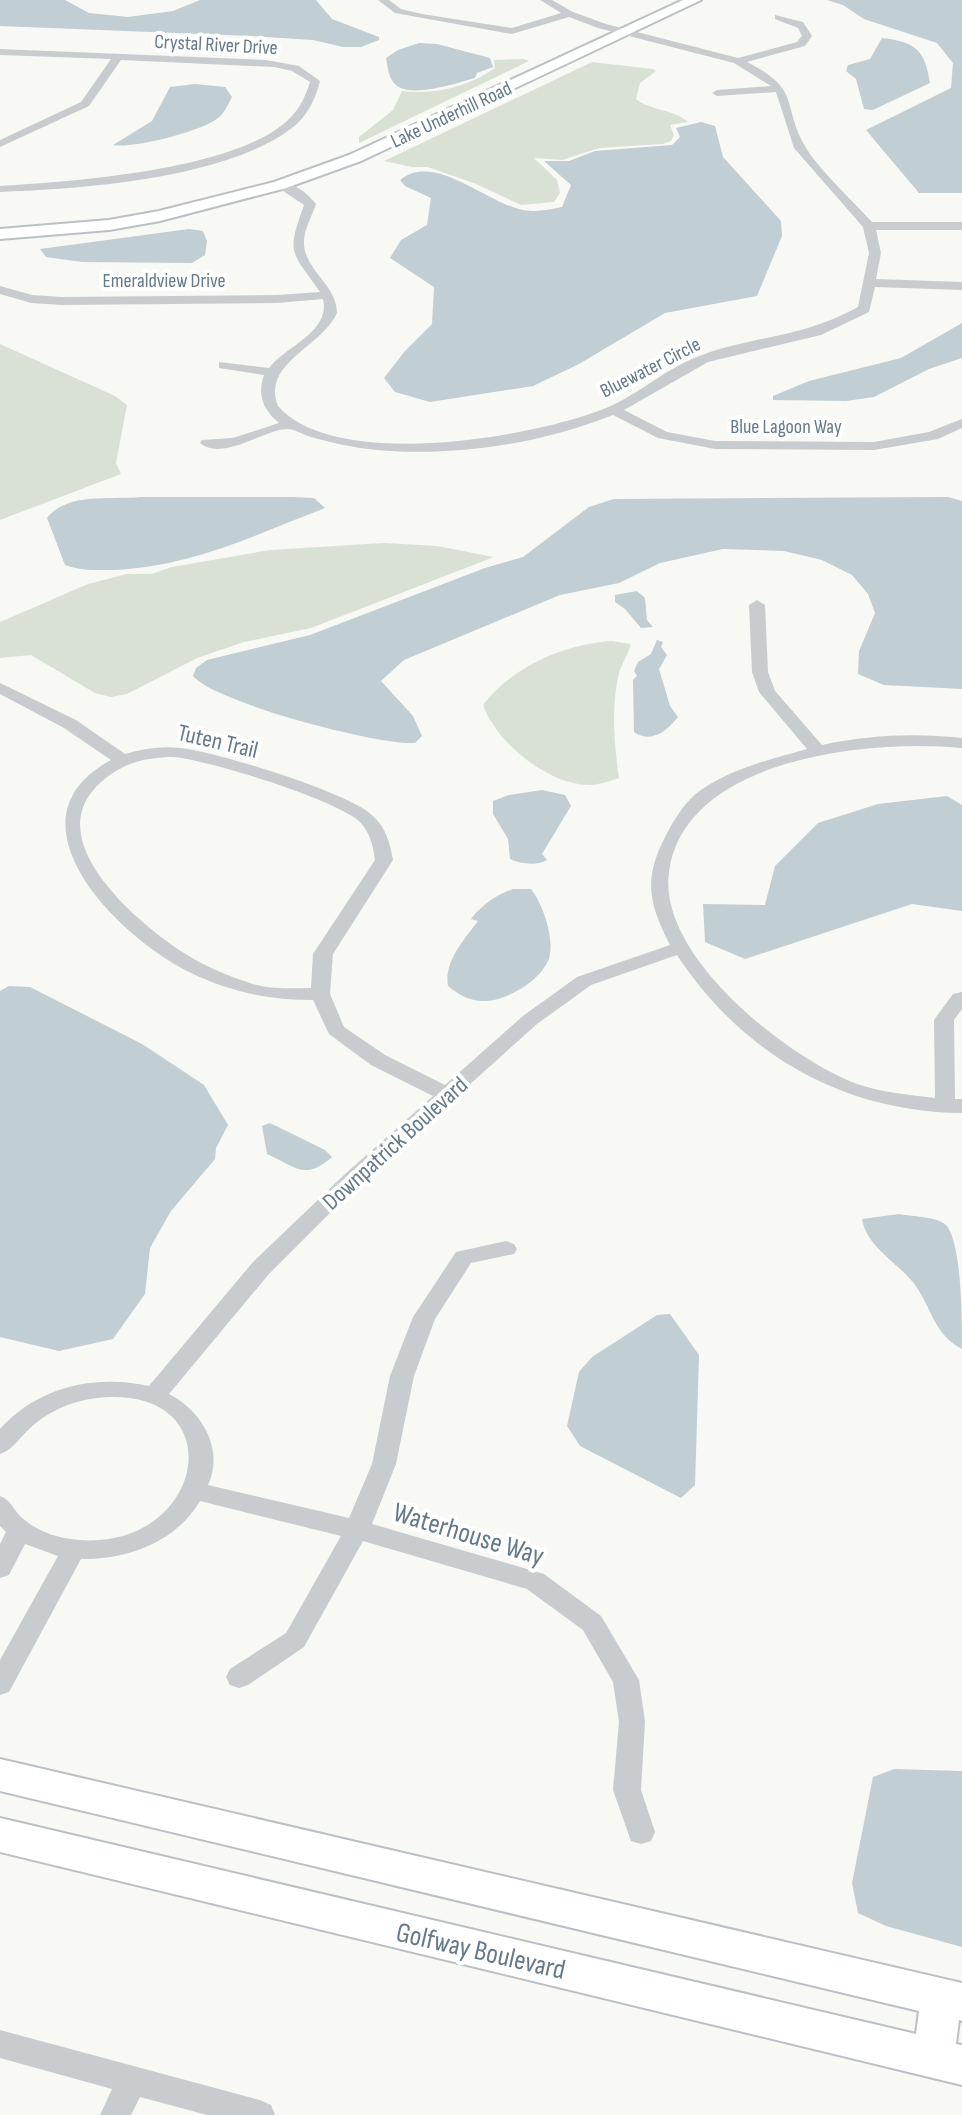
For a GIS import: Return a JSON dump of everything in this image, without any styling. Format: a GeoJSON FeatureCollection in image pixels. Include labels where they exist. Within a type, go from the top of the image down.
{"type":"FeatureCollection","features":[{"type":"Feature","properties":{"kind":"street"},"geometry":{"type":"LineString","coordinates":[[383,0],[398,11],[422,17],[512,31],[569,14]]}},
{"type":"Feature","properties":{"kind":"street"},"geometry":{"type":"LineString","coordinates":[[545,0],[569,14],[738,61],[761,73],[780,89],[800,148],[869,226],[962,226]]}},
{"type":"Feature","properties":{"kind":"street","name":"Lake Underhill Road"},"geometry":{"type":"LineString","coordinates":[[0,234],[109,225],[280,185],[355,158],[694,0]]}},
{"type":"Feature","properties":{"kind":"street"},"geometry":{"type":"LineString","coordinates":[[738,61],[801,44],[807,36],[804,26],[797,20],[779,17]]}},
{"type":"Feature","properties":{"kind":"street","name":"Crystal River Drive"},"geometry":{"type":"LineString","coordinates":[[0,52],[259,62],[288,65],[308,74],[315,81],[302,112],[290,126],[270,139],[245,148],[172,168],[120,178],[0,189]]}},
{"type":"Feature","properties":{"kind":"street"},"geometry":{"type":"LineString","coordinates":[[0,144],[85,104],[117,58]]}},
{"type":"Feature","properties":{"kind":"street"},"geometry":{"type":"LineString","coordinates":[[717,93],[780,89]]}},
{"type":"Feature","properties":{"kind":"street"},"geometry":{"type":"LineString","coordinates":[[207,443],[234,442],[289,424],[270,404],[267,389],[272,372],[324,326],[331,312],[328,295],[300,260],[298,238],[310,204],[300,194],[280,185]]}},
{"type":"Feature","properties":{"kind":"street","name":"Lake Underhill Road"},"geometry":{"type":"LineString","coordinates":[[0,226],[199,205]]}},
{"type":"Feature","properties":{"kind":"street","name":"Bluewater Circle"},"geometry":{"type":"LineString","coordinates":[[289,424],[358,445],[414,447],[495,441],[539,433],[613,410],[701,359],[830,327],[864,309],[875,253],[869,226]]}},
{"type":"Feature","properties":{"kind":"street"},"geometry":{"type":"LineString","coordinates":[[869,283],[962,286]]}},
{"type":"Feature","properties":{"kind":"street","name":"Emeraldview Drive"},"geometry":{"type":"LineString","coordinates":[[0,290],[31,299],[61,301],[277,299],[328,295]]}},
{"type":"Feature","properties":{"kind":"street"},"geometry":{"type":"LineString","coordinates":[[224,365],[272,372]]}},
{"type":"Feature","properties":{"kind":"street","name":"Blue Lagoon Way"},"geometry":{"type":"LineString","coordinates":[[613,410],[663,435],[731,446],[874,446],[933,436],[962,423]]}},
{"type":"Feature","properties":{"kind":"street"},"geometry":{"type":"LineString","coordinates":[[757,605],[760,672],[767,692],[816,749]]}},
{"type":"Feature","properties":{"kind":"street"},"geometry":{"type":"LineString","coordinates":[[0,688],[70,724],[121,759]]}},
{"type":"Feature","properties":{"kind":"street"},"geometry":{"type":"LineString","coordinates":[[960,998],[944,1020],[954,1106],[849,1088],[786,1056],[726,1004],[679,948],[661,909],[659,874],[669,845],[696,803],[737,777],[816,749],[891,739],[962,743]]}},
{"type":"Feature","properties":{"kind":"street","name":"Tuten Trail"},"geometry":{"type":"LineString","coordinates":[[320,994],[281,994],[244,988],[172,954],[103,894],[71,846],[71,809],[91,780],[121,759],[149,753],[185,753],[347,805],[376,827],[383,843],[384,860],[323,954],[320,994],[336,1030],[378,1060],[448,1095]]}},
{"type":"Feature","properties":{"kind":"street","name":"Downpatrick Boulevard"},"geometry":{"type":"LineString","coordinates":[[154,1396],[261,1268],[351,1180],[530,1020],[584,981],[679,948]]}},
{"type":"Feature","properties":{"kind":"street"},"geometry":{"type":"LineString","coordinates":[[239,1677],[295,1640],[357,1530],[384,1464],[402,1376],[424,1317],[464,1257],[506,1249]]}},
{"type":"Feature","properties":{"kind":"street"},"geometry":{"type":"LineString","coordinates":[[0,1445],[20,1422],[43,1406],[69,1395],[98,1389],[127,1389],[154,1396],[173,1406],[188,1419],[199,1435],[203,1453],[203,1472],[196,1491],[167,1524],[147,1536],[111,1547],[74,1549],[45,1543],[20,1530],[0,1506]]}},
{"type":"Feature","properties":{"kind":"street","name":"Waterhouse Way"},"geometry":{"type":"LineString","coordinates":[[196,1491],[357,1530],[535,1581],[592,1623],[626,1680],[632,1722],[627,1790],[641,1832]]}},
{"type":"Feature","properties":{"kind":"street"},"geometry":{"type":"LineString","coordinates":[[0,1568],[20,1530]]}},
{"type":"Feature","properties":{"kind":"street"},"geometry":{"type":"LineString","coordinates":[[0,1684],[74,1549]]}},
{"type":"Feature","properties":{"kind":"street"},"geometry":{"type":"LineString","coordinates":[[0,1775],[951,2000],[948,2062]]}},
{"type":"Feature","properties":{"kind":"street","name":"Golfway Boulevard"},"geometry":{"type":"LineString","coordinates":[[0,1835],[948,2062]]}},
{"type":"Feature","properties":{"kind":"street"},"geometry":{"type":"LineString","coordinates":[[0,2044],[260,2115]]}},
{"type":"Feature","properties":{"kind":"street"},"geometry":{"type":"LineString","coordinates":[[115,2115],[132,2082]]}},
{"type":"Feature","properties":{"kind":"shaded area"},"geometry":{"type":"Polygon","coordinates":[[[0,0],[65,0],[89,13],[128,17],[173,11],[200,0],[316,0],[332,19],[379,37],[379,40],[361,47],[343,47],[313,40],[251,36],[0,26],[0,0]]]}},
{"type":"Feature","properties":{"kind":"shaded area"},"geometry":{"type":"Polygon","coordinates":[[[827,0],[962,0],[962,193],[919,193],[866,130],[951,88],[953,63],[937,43],[864,19],[843,5],[827,0]]]}},
{"type":"Feature","properties":{"kind":"shaded area"},"geometry":{"type":"Polygon","coordinates":[[[882,38],[904,42],[917,50],[925,63],[930,83],[873,110],[864,109],[856,79],[846,71],[848,65],[870,59],[882,38]]]}},
{"type":"Feature","properties":{"kind":"shaded area"},"geometry":{"type":"Polygon","coordinates":[[[419,43],[437,44],[490,58],[493,67],[477,73],[475,78],[445,86],[421,90],[400,88],[390,78],[386,58],[419,43]]]}},
{"type":"Feature","properties":{"kind":"shaded area"},"geometry":{"type":"Polygon","coordinates":[[[494,60],[529,61],[359,143],[359,137],[393,110],[402,91],[427,92],[451,88],[495,68],[494,60]]]}},
{"type":"Feature","properties":{"kind":"shaded area"},"geometry":{"type":"Polygon","coordinates":[[[592,62],[653,69],[656,71],[640,83],[636,99],[688,122],[670,125],[674,135],[671,141],[663,144],[599,148],[562,160],[534,158],[557,180],[560,193],[554,202],[521,205],[476,184],[428,167],[384,161],[592,62]]]}},
{"type":"Feature","properties":{"kind":"shaded area"},"geometry":{"type":"Polygon","coordinates":[[[195,84],[225,87],[232,97],[218,118],[167,138],[113,145],[152,121],[170,87],[195,84]]]}},
{"type":"Feature","properties":{"kind":"shaded area"},"geometry":{"type":"Polygon","coordinates":[[[701,122],[715,126],[723,157],[781,221],[782,236],[757,296],[665,313],[579,364],[533,386],[430,402],[395,392],[384,378],[432,324],[434,287],[390,258],[401,240],[427,225],[431,198],[405,186],[400,180],[413,173],[428,172],[459,181],[519,209],[535,211],[562,207],[571,185],[544,161],[569,161],[595,151],[672,145],[680,137],[676,128],[701,122]]]}},
{"type":"Feature","properties":{"kind":"shaded area"},"geometry":{"type":"Polygon","coordinates":[[[189,229],[203,231],[207,241],[205,255],[192,263],[82,262],[46,257],[40,249],[189,229]]]}},
{"type":"Feature","properties":{"kind":"shaded area"},"geometry":{"type":"Polygon","coordinates":[[[962,323],[962,358],[929,369],[874,397],[846,401],[773,400],[773,396],[809,381],[901,358],[962,323]]]}},
{"type":"Feature","properties":{"kind":"shaded area"},"geometry":{"type":"Polygon","coordinates":[[[0,344],[115,396],[127,405],[116,463],[121,474],[0,520],[0,344]]]}},
{"type":"Feature","properties":{"kind":"shaded area"},"geometry":{"type":"Polygon","coordinates":[[[141,497],[314,498],[325,508],[222,548],[170,563],[113,570],[65,565],[47,518],[66,504],[78,501],[141,497]]]}},
{"type":"Feature","properties":{"kind":"shaded area"},"geometry":{"type":"Polygon","coordinates":[[[948,497],[962,501],[962,689],[884,685],[858,674],[859,651],[875,613],[868,594],[852,575],[822,560],[784,551],[723,549],[660,563],[619,583],[560,595],[404,660],[381,681],[413,716],[422,736],[415,743],[334,730],[263,710],[208,687],[193,676],[196,668],[207,660],[310,635],[485,568],[523,557],[589,507],[614,499],[948,497]]]}},
{"type":"Feature","properties":{"kind":"shaded area"},"geometry":{"type":"Polygon","coordinates":[[[384,543],[437,546],[494,557],[311,628],[244,642],[197,658],[127,694],[111,697],[95,693],[31,655],[0,658],[0,622],[88,584],[127,574],[151,574],[172,567],[270,550],[384,543]]]}},
{"type":"Feature","properties":{"kind":"shaded area"},"geometry":{"type":"Polygon","coordinates":[[[637,591],[645,598],[647,620],[653,627],[641,628],[615,602],[615,595],[637,591]]]}},
{"type":"Feature","properties":{"kind":"shaded area"},"geometry":{"type":"Polygon","coordinates":[[[657,640],[663,642],[661,647],[667,655],[659,669],[670,706],[678,717],[664,731],[646,737],[634,732],[633,680],[637,676],[634,671],[638,662],[651,654],[657,640]]]}},
{"type":"Feature","properties":{"kind":"shaded area"},"geometry":{"type":"Polygon","coordinates":[[[612,641],[631,644],[619,673],[615,699],[619,778],[589,785],[557,778],[511,747],[483,705],[509,679],[540,660],[576,647],[612,641]]]}},
{"type":"Feature","properties":{"kind":"shaded area"},"geometry":{"type":"Polygon","coordinates":[[[542,790],[565,795],[571,806],[542,854],[547,860],[529,864],[510,859],[508,839],[493,814],[493,801],[542,790]]]}},
{"type":"Feature","properties":{"kind":"shaded area"},"geometry":{"type":"Polygon","coordinates":[[[947,796],[962,805],[962,911],[912,904],[745,959],[705,942],[703,904],[765,905],[775,866],[818,823],[878,804],[947,796]]]}},
{"type":"Feature","properties":{"kind":"shaded area"},"geometry":{"type":"Polygon","coordinates":[[[513,889],[531,889],[539,903],[550,938],[547,963],[523,988],[512,994],[490,1001],[467,998],[448,986],[452,959],[478,921],[471,919],[475,914],[495,897],[513,889]]]}},
{"type":"Feature","properties":{"kind":"shaded area"},"geometry":{"type":"Polygon","coordinates":[[[9,986],[30,987],[142,1044],[204,1085],[228,1125],[216,1148],[215,1159],[171,1211],[150,1248],[145,1294],[113,1339],[59,1351],[0,1337],[0,991],[9,986]]]}},
{"type":"Feature","properties":{"kind":"shaded area"},"geometry":{"type":"Polygon","coordinates":[[[270,1123],[325,1150],[332,1157],[307,1170],[293,1167],[267,1154],[262,1126],[270,1123]]]}},
{"type":"Feature","properties":{"kind":"shaded area"},"geometry":{"type":"Polygon","coordinates":[[[899,1214],[938,1220],[947,1226],[952,1236],[960,1284],[962,1349],[945,1336],[915,1285],[877,1247],[862,1219],[899,1214]]]}},
{"type":"Feature","properties":{"kind":"shaded area"},"geometry":{"type":"Polygon","coordinates":[[[670,1314],[699,1355],[695,1485],[681,1498],[580,1446],[567,1426],[579,1372],[592,1357],[657,1315],[670,1314]]]}},
{"type":"Feature","properties":{"kind":"shaded area"},"geometry":{"type":"Polygon","coordinates":[[[894,1769],[962,1771],[962,1947],[886,1926],[858,1913],[852,1883],[873,1777],[894,1769]]]}}]}
